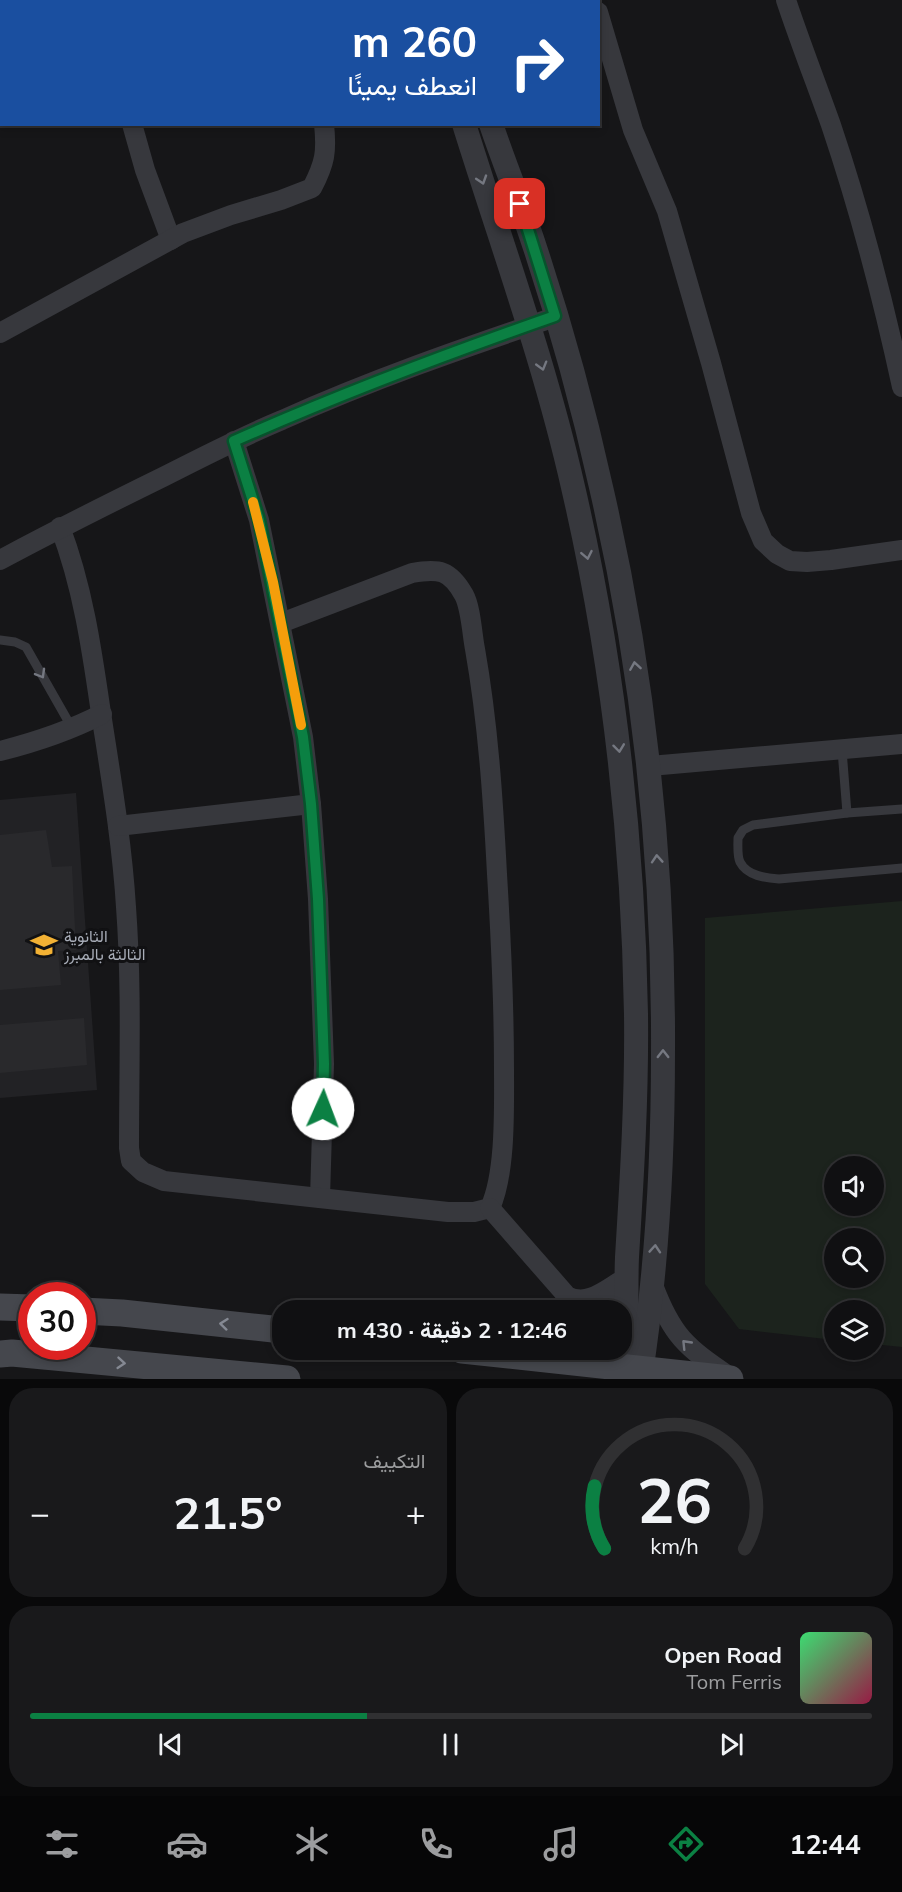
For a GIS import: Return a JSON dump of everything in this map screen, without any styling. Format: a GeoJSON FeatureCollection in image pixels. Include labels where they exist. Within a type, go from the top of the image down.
{"type":"FeatureCollection","features":[{"type":"Feature","properties":{"kind":"main road"},"geometry":{"type":"LineString","coordinates":[[0,1307],[18,1308]]}},
{"type":"Feature","properties":{"kind":"main road"},"geometry":{"type":"LineString","coordinates":[[96,1311],[122,1312],[272,1329]]}},
{"type":"Feature","properties":{"kind":"main road"},"geometry":{"type":"LineString","coordinates":[[0,1354],[12,1353],[287,1379]]}},
{"type":"Feature","properties":{"kind":"main road"},"geometry":{"type":"LineString","coordinates":[[567,1360],[631,1374],[731,1379]]}},
{"type":"Feature","properties":{"kind":"street"},"geometry":{"type":"LineString","coordinates":[[786,0],[831,127],[867,243],[900,364],[902,387]]}},
{"type":"Feature","properties":{"kind":"street"},"geometry":{"type":"LineString","coordinates":[[600,19],[633,130],[667,211],[751,513],[763,541],[777,554],[790,561],[831,560],[902,550]]}},
{"type":"Feature","properties":{"kind":"street"},"geometry":{"type":"LineString","coordinates":[[133,126],[145,170],[171,240]]}},
{"type":"Feature","properties":{"kind":"street"},"geometry":{"type":"LineString","coordinates":[[0,333],[183,233],[312,188],[320,173],[326,152],[324,126]]}},
{"type":"Feature","properties":{"kind":"street"},"geometry":{"type":"LineString","coordinates":[[465,126],[530,325],[551,397],[573,489],[608,665],[622,767],[634,941],[636,1017],[633,1167],[623,1271],[631,1374]]}},
{"type":"Feature","properties":{"kind":"street"},"geometry":{"type":"LineString","coordinates":[[492,126],[527,223],[576,388],[601,484],[619,567],[650,766],[660,907],[663,1015],[661,1163],[652,1283],[631,1374]]}},
{"type":"Feature","properties":{"kind":"street"},"geometry":{"type":"LineString","coordinates":[[0,560],[60,527],[234,441],[380,380],[555,316]]}},
{"type":"Feature","properties":{"kind":"street"},"geometry":{"type":"LineString","coordinates":[[234,441],[259,520],[281,623],[303,737],[311,804],[318,899],[324,1064],[320,1198]]}},
{"type":"Feature","properties":{"kind":"street"},"geometry":{"type":"LineString","coordinates":[[60,527],[72,558],[79,586],[102,714],[118,826],[129,965],[129,1148],[131,1161],[143,1172],[164,1181],[448,1212],[474,1212],[490,1208]]}},
{"type":"Feature","properties":{"kind":"street"},"geometry":{"type":"LineString","coordinates":[[281,623],[412,573],[431,570],[444,573],[456,583],[466,598],[490,755],[504,995],[504,1105],[500,1173],[496,1194],[490,1208]]}},
{"type":"Feature","properties":{"kind":"street"},"geometry":{"type":"LineString","coordinates":[[0,751],[72,729],[102,714]]}},
{"type":"Feature","properties":{"kind":"street"},"geometry":{"type":"LineString","coordinates":[[650,766],[902,744]]}},
{"type":"Feature","properties":{"kind":"street"},"geometry":{"type":"LineString","coordinates":[[118,826],[311,804]]}},
{"type":"Feature","properties":{"kind":"street"},"geometry":{"type":"LineString","coordinates":[[490,1208],[565,1300]]}},
{"type":"Feature","properties":{"kind":"street"},"geometry":{"type":"LineString","coordinates":[[584,1300],[594,1297],[623,1271]]}},
{"type":"Feature","properties":{"kind":"street"},"geometry":{"type":"LineString","coordinates":[[606,1300],[623,1271]]}},
{"type":"Feature","properties":{"kind":"street"},"geometry":{"type":"LineString","coordinates":[[652,1283],[664,1314],[677,1335],[696,1354],[731,1379]]}},
{"type":"Feature","properties":{"kind":"lane"},"geometry":{"type":"LineString","coordinates":[[0,639],[26,647],[72,729]]}},
{"type":"Feature","properties":{"kind":"lane"},"geometry":{"type":"LineString","coordinates":[[842,750],[847,813]]}},
{"type":"Feature","properties":{"kind":"lane"},"geometry":{"type":"LineString","coordinates":[[902,809],[847,813],[753,825],[743,830],[738,838],[740,862],[761,877],[779,879],[902,868]]}},
{"type":"Feature","properties":{"kind":"shaded area","name":"الثانوية الثالثة بالمبرز"},"geometry":{"type":"Polygon","coordinates":[[[76,793],[97,1090],[0,1098],[0,800],[76,793]]]}},
{"type":"Feature","properties":{"kind":"shaded area"},"geometry":{"type":"Polygon","coordinates":[[[902,901],[902,1347],[884,1345],[884,1300],[824,1300],[824,1339],[739,1329],[705,1284],[705,918],[902,901]]]}},
{"type":"Feature","properties":{"kind":"building"},"geometry":{"type":"Polygon","coordinates":[[[46,830],[52,867],[72,866],[76,950],[58,951],[61,985],[0,990],[0,835],[46,830]]]}},
{"type":"Feature","properties":{"kind":"building"},"geometry":{"type":"Polygon","coordinates":[[[84,1018],[87,1065],[0,1073],[0,1025],[84,1018]]]}},
{"type":"Feature","properties":{"kind":"slow traffic"},"geometry":{"type":"LineString","coordinates":[[253,502],[273,582],[301,725]]}},
{"type":"Feature","properties":{"kind":"place","name":"الثانوية الثالثة بالمبرز"},"geometry":{"type":"Point","coordinates":[44,945]}},
{"type":"Feature","properties":{"kind":"route"},"geometry":{"type":"LineString","coordinates":[[323,1109],[324,1064],[318,899],[303,737],[259,520],[234,441],[380,380],[555,316],[520,204]]}}]}
